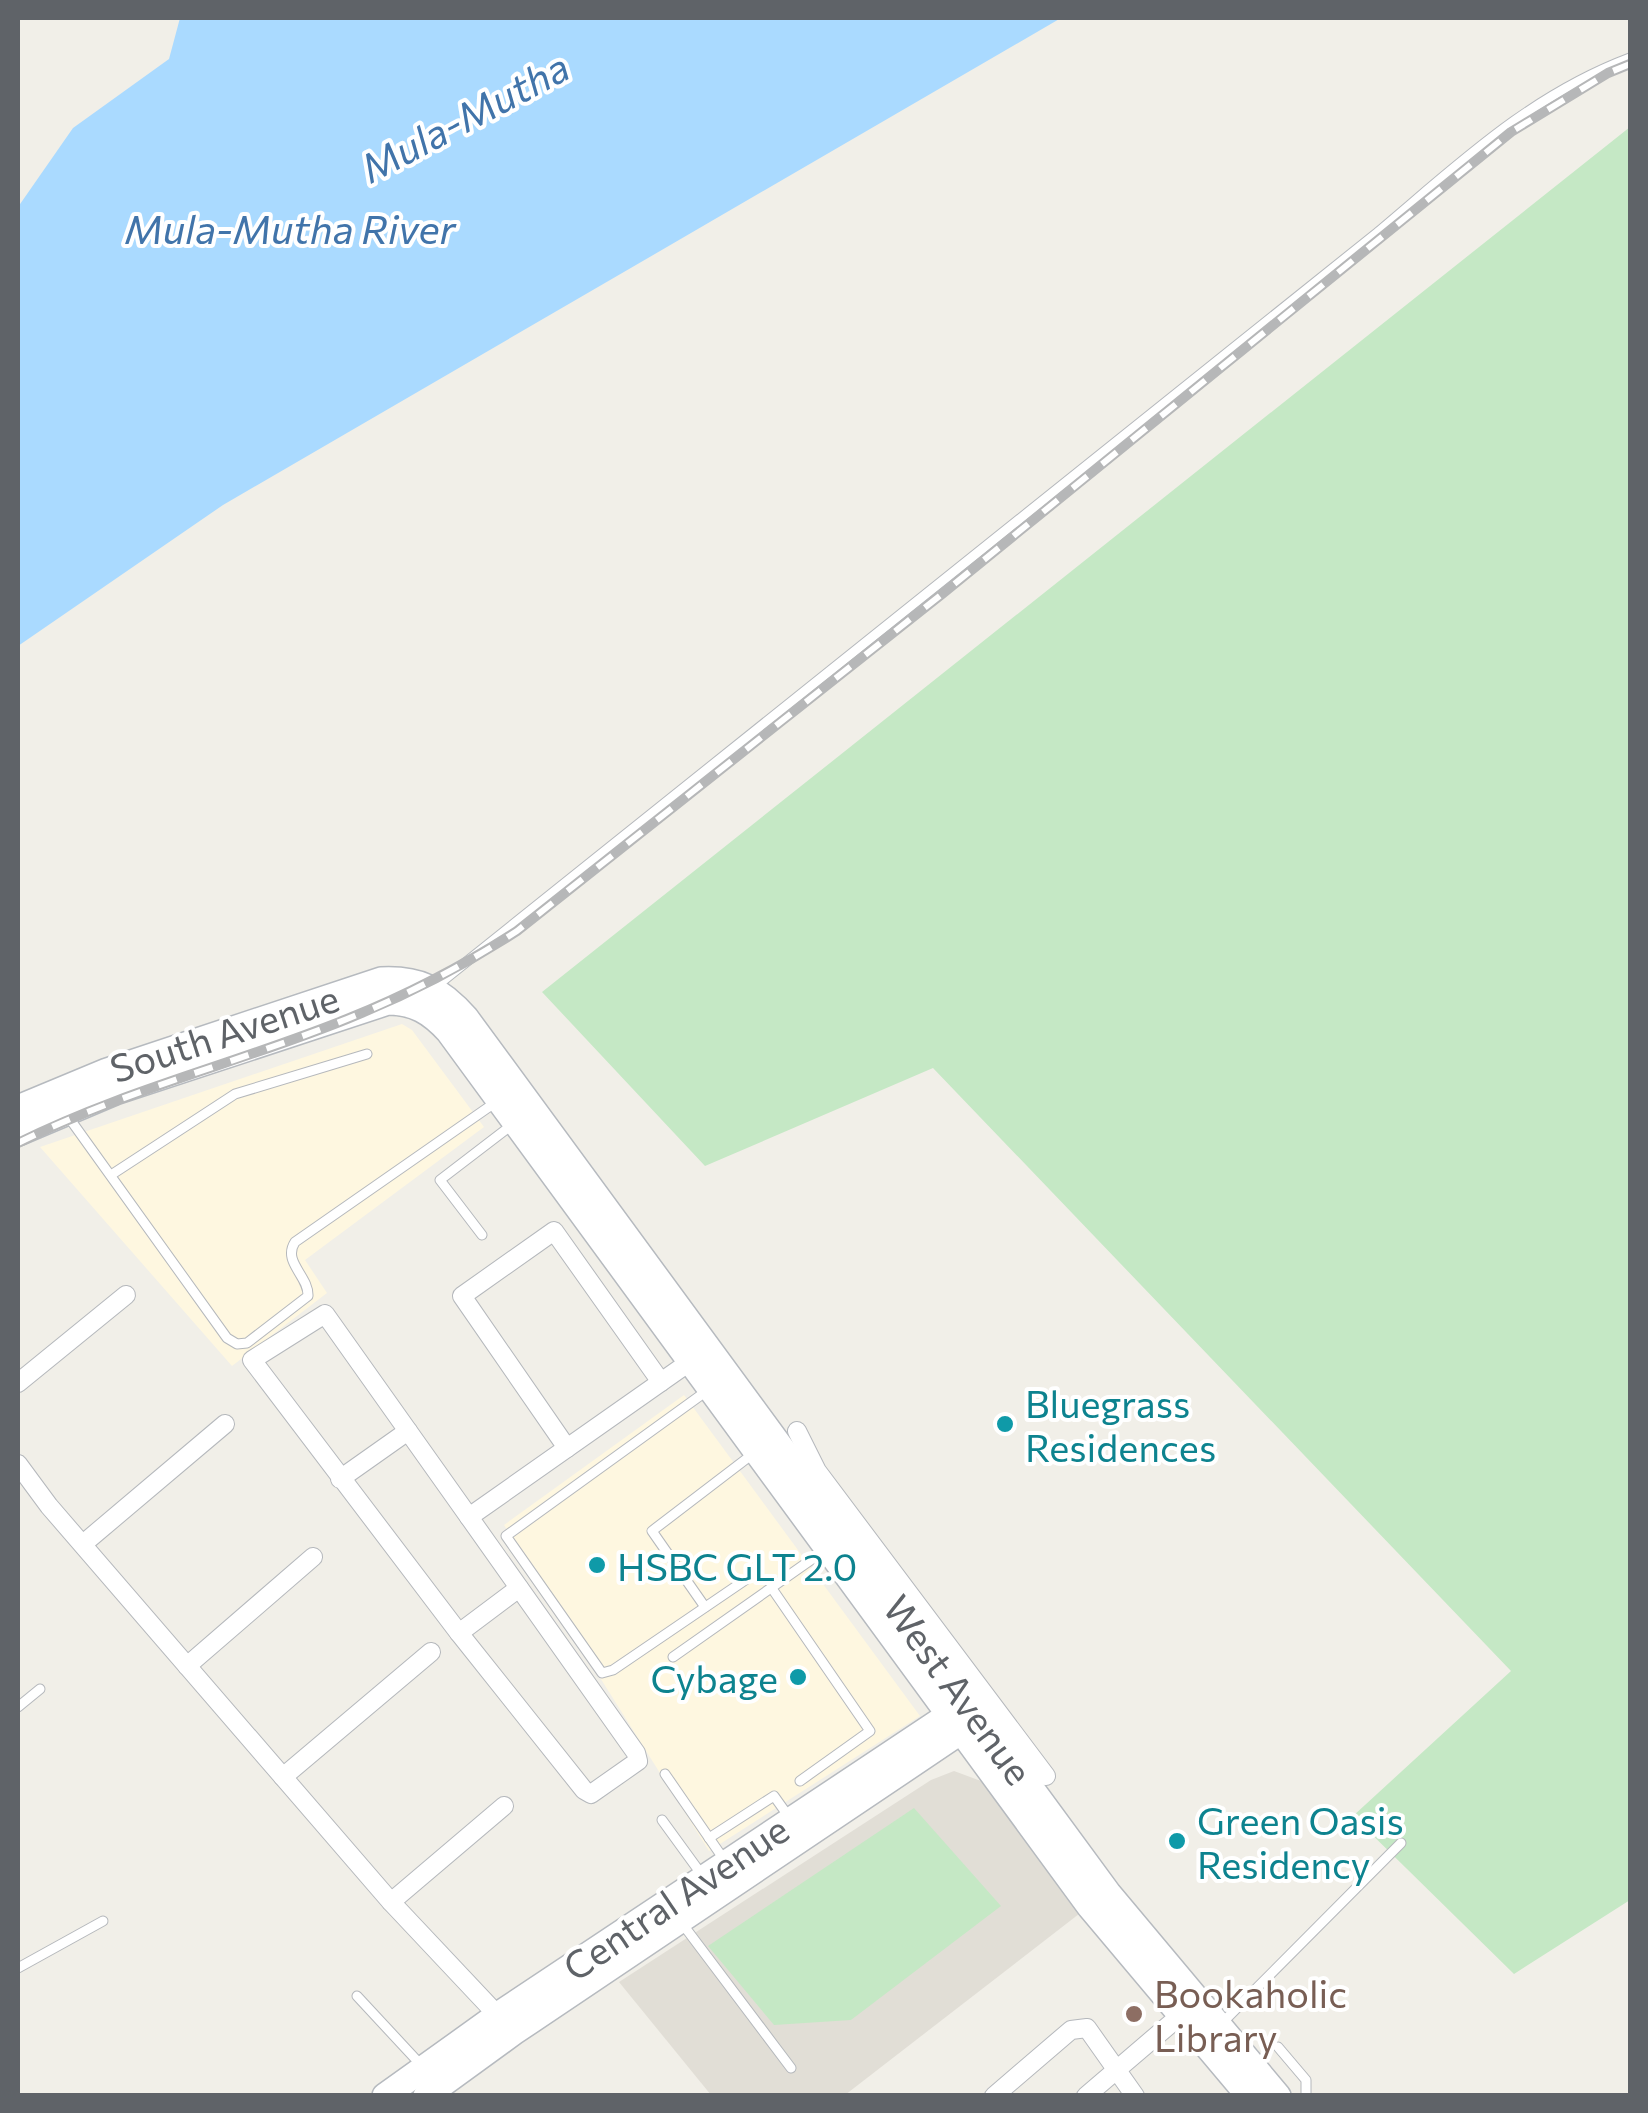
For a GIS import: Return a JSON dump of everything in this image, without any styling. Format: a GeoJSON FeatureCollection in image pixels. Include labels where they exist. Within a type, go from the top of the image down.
{"type":"FeatureCollection","features":[{"type":"Feature","properties":{"kind":"main road","name":"West Avenue"},"geometry":{"type":"LineString","coordinates":[[427,998],[515,1122],[949,1662],[965,1717]]}},
{"type":"Feature","properties":{"kind":"main road","name":"West Avenue"},"geometry":{"type":"LineString","coordinates":[[427,998],[466,1018],[700,1355],[710,1389],[828,1549],[1108,1893],[1249,2096]]}},
{"type":"Feature","properties":{"kind":"main road","name":"South Avenue"},"geometry":{"type":"LineString","coordinates":[[18,1108],[60,1101],[388,1002],[427,998]]}},
{"type":"Feature","properties":{"kind":"main road","name":"South Avenue"},"geometry":{"type":"LineString","coordinates":[[18,1133],[60,1101]]}},
{"type":"Feature","properties":{"kind":"main road","name":"Central Avenue"},"geometry":{"type":"LineString","coordinates":[[674,1911],[704,1878],[791,1820],[965,1717]]}},
{"type":"Feature","properties":{"kind":"main road","name":"Central Avenue"},"geometry":{"type":"LineString","coordinates":[[386,2096],[424,2068],[506,2024],[965,1717]]}},
{"type":"Feature","properties":{"kind":"main road","name":"West Avenue"},"geometry":{"type":"LineString","coordinates":[[1189,2008],[1220,2026],[1278,2096]]}},
{"type":"Feature","properties":{"kind":"main road","name":"Central Avenue"},"geometry":{"type":"LineString","coordinates":[[426,2096],[506,2024]]}},
{"type":"Feature","properties":{"kind":"street"},"geometry":{"type":"LineString","coordinates":[[567,1448],[462,1296],[554,1231],[661,1382]]}},
{"type":"Feature","properties":{"kind":"street"},"geometry":{"type":"LineString","coordinates":[[18,1383],[126,1295]]}},
{"type":"Feature","properties":{"kind":"street"},"geometry":{"type":"LineString","coordinates":[[325,1314],[408,1430],[636,1753],[638,1761],[596,1792],[584,1790],[340,1479],[252,1360],[325,1314]]}},
{"type":"Feature","properties":{"kind":"street"},"geometry":{"type":"LineString","coordinates":[[469,1516],[700,1355]]}},
{"type":"Feature","properties":{"kind":"street"},"geometry":{"type":"LineString","coordinates":[[83,1544],[226,1424]]}},
{"type":"Feature","properties":{"kind":"street"},"geometry":{"type":"LineString","coordinates":[[340,1479],[408,1430]]}},
{"type":"Feature","properties":{"kind":"street"},"geometry":{"type":"LineString","coordinates":[[797,1431],[817,1471],[949,1662],[1046,1776]]}},
{"type":"Feature","properties":{"kind":"street"},"geometry":{"type":"LineString","coordinates":[[18,1464],[391,1902],[506,2024]]}},
{"type":"Feature","properties":{"kind":"street"},"geometry":{"type":"LineString","coordinates":[[187,1666],[313,1557]]}},
{"type":"Feature","properties":{"kind":"street"},"geometry":{"type":"LineString","coordinates":[[459,1633],[520,1588]]}},
{"type":"Feature","properties":{"kind":"street"},"geometry":{"type":"LineString","coordinates":[[283,1777],[431,1652]]}},
{"type":"Feature","properties":{"kind":"street"},"geometry":{"type":"LineString","coordinates":[[391,1902],[504,1806]]}},
{"type":"Feature","properties":{"kind":"street"},"geometry":{"type":"LineString","coordinates":[[1086,2096],[1189,2008]]}},
{"type":"Feature","properties":{"kind":"street"},"geometry":{"type":"LineString","coordinates":[[994,2096],[1071,2030],[1080,2027],[1087,2028],[1135,2096]]}},
{"type":"Feature","properties":{"kind":"lane"},"geometry":{"type":"LineString","coordinates":[[427,998],[1377,234],[1513,119],[1586,75],[1630,58]]}},
{"type":"Feature","properties":{"kind":"lane"},"geometry":{"type":"LineString","coordinates":[[111,1174],[235,1094],[367,1054]]}},
{"type":"Feature","properties":{"kind":"lane"},"geometry":{"type":"LineString","coordinates":[[60,1101],[227,1338],[237,1344],[248,1342],[308,1296],[308,1286],[291,1257],[295,1242],[498,1100]]}},
{"type":"Feature","properties":{"kind":"lane"},"geometry":{"type":"LineString","coordinates":[[482,1234],[440,1180],[515,1122]]}},
{"type":"Feature","properties":{"kind":"lane"},"geometry":{"type":"LineString","coordinates":[[710,1389],[506,1536],[602,1673],[613,1670],[757,1572]]}},
{"type":"Feature","properties":{"kind":"lane"},"geometry":{"type":"LineString","coordinates":[[705,1608],[652,1531],[757,1452]]}},
{"type":"Feature","properties":{"kind":"lane"},"geometry":{"type":"LineString","coordinates":[[673,1657],[828,1549]]}},
{"type":"Feature","properties":{"kind":"lane"},"geometry":{"type":"LineString","coordinates":[[772,1590],[870,1731],[800,1780]]}},
{"type":"Feature","properties":{"kind":"lane"},"geometry":{"type":"LineString","coordinates":[[18,1707],[40,1689]]}},
{"type":"Feature","properties":{"kind":"lane"},"geometry":{"type":"LineString","coordinates":[[665,1774],[727,1863]]}},
{"type":"Feature","properties":{"kind":"lane"},"geometry":{"type":"LineString","coordinates":[[709,1838],[774,1796],[791,1820]]}},
{"type":"Feature","properties":{"kind":"lane"},"geometry":{"type":"LineString","coordinates":[[662,1820],[704,1878]]}},
{"type":"Feature","properties":{"kind":"lane"},"geometry":{"type":"LineString","coordinates":[[1220,2026],[1401,1843]]}},
{"type":"Feature","properties":{"kind":"lane"},"geometry":{"type":"LineString","coordinates":[[674,1911],[790,2068]]}},
{"type":"Feature","properties":{"kind":"lane"},"geometry":{"type":"LineString","coordinates":[[18,1968],[103,1920]]}},
{"type":"Feature","properties":{"kind":"lane"},"geometry":{"type":"LineString","coordinates":[[357,1996],[424,2068]]}},
{"type":"Feature","properties":{"kind":"lane"},"geometry":{"type":"LineString","coordinates":[[1278,2047],[1306,2080],[1306,2096]]}},
{"type":"Feature","properties":{"kind":"shaded area"},"geometry":{"type":"Polygon","coordinates":[[[402,1024],[412,1030],[484,1127],[305,1260],[327,1293],[232,1366],[40,1147],[402,1024]]]}},
{"type":"Feature","properties":{"kind":"shaded area"},"geometry":{"type":"Polygon","coordinates":[[[684,1395],[920,1716],[709,1851],[504,1525],[684,1395]]]}},
{"type":"Feature","properties":{"kind":"shaded area"},"geometry":{"type":"Polygon","coordinates":[[[954,1771],[981,1781],[993,1791],[1088,1907],[845,2095],[711,2095],[619,1982],[931,1780],[954,1771]]]}},
{"type":"Feature","properties":{"kind":"green space"},"geometry":{"type":"Polygon","coordinates":[[[1630,127],[1630,1900],[1514,1974],[1353,1816],[1511,1671],[933,1068],[705,1166],[542,992],[1630,127]]]}},
{"type":"Feature","properties":{"kind":"green space"},"geometry":{"type":"Polygon","coordinates":[[[914,1808],[1001,1906],[851,2020],[774,2025],[708,1946],[914,1808]]]}},
{"type":"Feature","properties":{"kind":"water","name":"Mula-Mutha River"},"geometry":{"type":"Polygon","coordinates":[[[180,18],[1061,18],[223,505],[18,646],[18,207],[73,128],[169,59],[180,18]]]}},
{"type":"Feature","properties":{"kind":"railway"},"geometry":{"type":"LineString","coordinates":[[18,1143],[99,1107],[369,1010],[434,979],[517,931],[942,594],[1511,132],[1608,73],[1630,64]]}},
{"type":"Feature","properties":{"kind":"place","name":"Bluegrass Residences"},"geometry":{"type":"Point","coordinates":[1005,1424]}},
{"type":"Feature","properties":{"kind":"place","name":"HSBC GLT 2.0"},"geometry":{"type":"Point","coordinates":[597,1565]}},
{"type":"Feature","properties":{"kind":"place","name":"Cybage"},"geometry":{"type":"Point","coordinates":[798,1677]}},
{"type":"Feature","properties":{"kind":"place","name":"Green Oasis Residency"},"geometry":{"type":"Point","coordinates":[1177,1841]}},
{"type":"Feature","properties":{"kind":"place","name":"Bookaholic Library"},"geometry":{"type":"Point","coordinates":[1134,2014]}},
{"type":"Feature","properties":{"kind":"water label","name":"Mula-Mutha"},"geometry":{"type":"Point","coordinates":[464,116]}}]}
